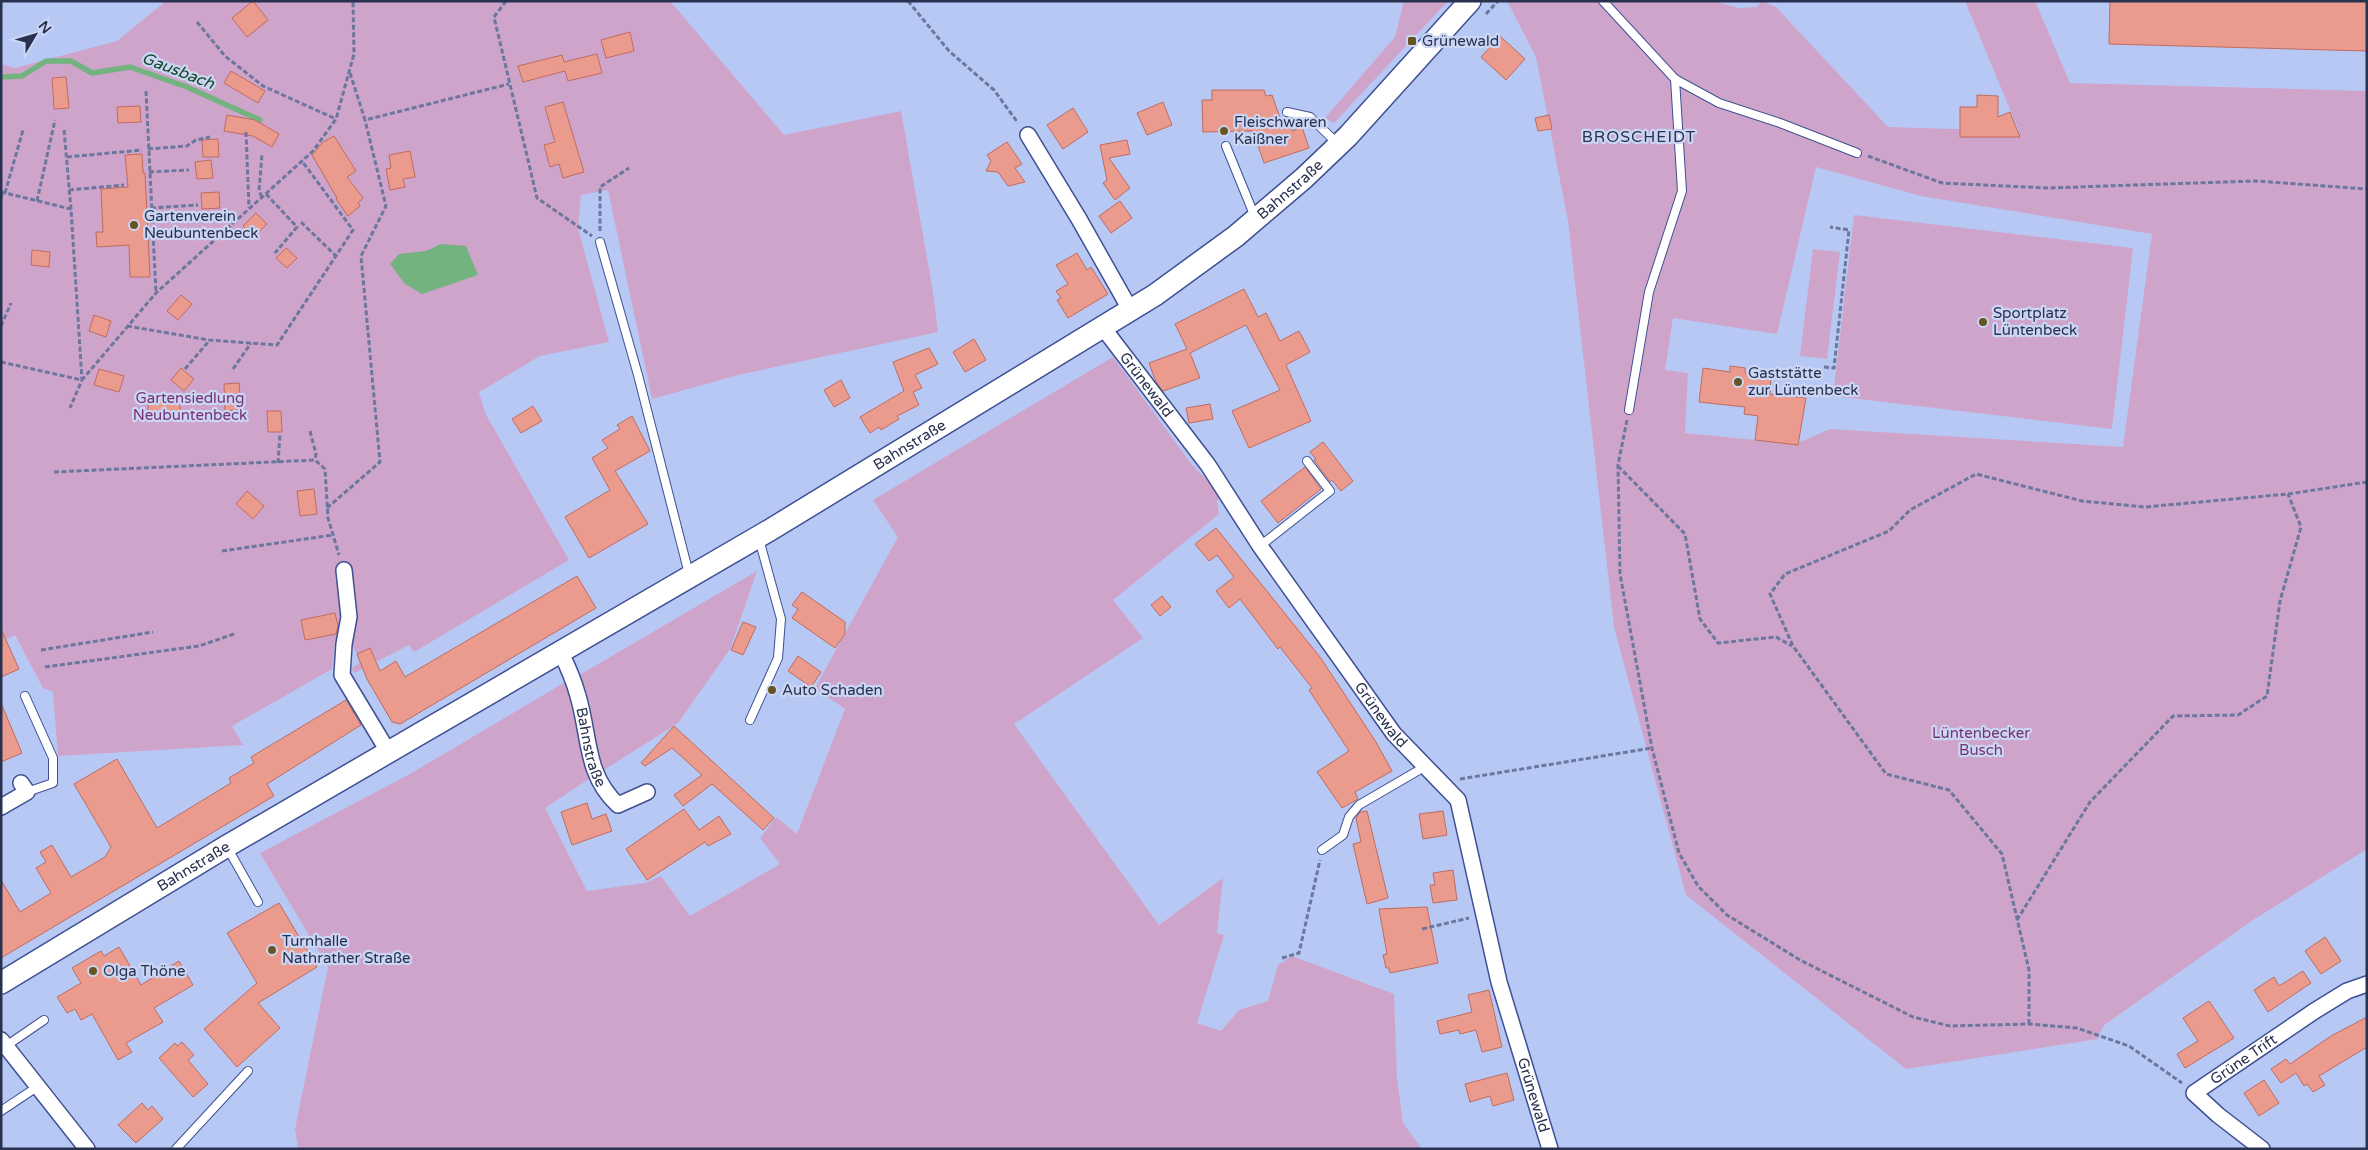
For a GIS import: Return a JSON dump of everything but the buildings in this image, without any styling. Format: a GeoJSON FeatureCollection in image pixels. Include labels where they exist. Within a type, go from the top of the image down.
{"type":"FeatureCollection","features":[{"type":"Feature","properties":{"kind":"main road","name":"Bahnstraße"},"geometry":{"type":"LineString","coordinates":[[1,984],[227,846],[758,537],[1131,311],[1191,270],[1256,219],[1338,145],[1470,1]]}},
{"type":"Feature","properties":{"kind":"street"},"geometry":{"type":"LineString","coordinates":[[1028,135],[1079,218],[1131,311]]}},
{"type":"Feature","properties":{"kind":"street","name":"Grünewald"},"geometry":{"type":"LineString","coordinates":[[1104,329],[1208,465],[1260,546],[1394,734],[1458,800],[1499,982],[1550,1149]]}},
{"type":"Feature","properties":{"kind":"street"},"geometry":{"type":"LineString","coordinates":[[344,570],[349,617],[344,644],[342,675],[389,753]]}},
{"type":"Feature","properties":{"kind":"street","name":"Bahnstraße"},"geometry":{"type":"LineString","coordinates":[[561,653],[579,696],[594,773],[605,793],[618,806],[647,792]]}},
{"type":"Feature","properties":{"kind":"street"},"geometry":{"type":"LineString","coordinates":[[1,806],[24,788]]}},
{"type":"Feature","properties":{"kind":"street","name":"Grüne Trift"},"geometry":{"type":"LineString","coordinates":[[2262,1149],[2218,1116],[2194,1093],[2313,1012],[2347,991],[2367,984]]}},
{"type":"Feature","properties":{"kind":"street"},"geometry":{"type":"LineString","coordinates":[[4,1043],[87,1149]]}},
{"type":"Feature","properties":{"kind":"lane"},"geometry":{"type":"LineString","coordinates":[[1603,1],[1675,80],[1719,103],[1780,123],[1857,153]]}},
{"type":"Feature","properties":{"kind":"lane"},"geometry":{"type":"LineString","coordinates":[[1629,410],[1649,292],[1682,191],[1675,80]]}},
{"type":"Feature","properties":{"kind":"lane"},"geometry":{"type":"LineString","coordinates":[[1287,112],[1310,117],[1338,145]]}},
{"type":"Feature","properties":{"kind":"lane"},"geometry":{"type":"LineString","coordinates":[[1226,146],[1256,219]]}},
{"type":"Feature","properties":{"kind":"lane"},"geometry":{"type":"LineString","coordinates":[[600,242],[638,374],[689,576]]}},
{"type":"Feature","properties":{"kind":"lane"},"geometry":{"type":"LineString","coordinates":[[1260,546],[1330,491],[1306,461]]}},
{"type":"Feature","properties":{"kind":"lane"},"geometry":{"type":"LineString","coordinates":[[750,720],[778,658],[781,619],[764,551],[758,537]]}},
{"type":"Feature","properties":{"kind":"lane"},"geometry":{"type":"LineString","coordinates":[[24,788],[53,783],[52,758],[25,696]]}},
{"type":"Feature","properties":{"kind":"lane"},"geometry":{"type":"LineString","coordinates":[[1322,850],[1344,835],[1349,817],[1359,805],[1426,766]]}},
{"type":"Feature","properties":{"kind":"lane"},"geometry":{"type":"LineString","coordinates":[[227,846],[258,902]]}},
{"type":"Feature","properties":{"kind":"lane"},"geometry":{"type":"LineString","coordinates":[[4,1043],[44,1020]]}},
{"type":"Feature","properties":{"kind":"lane"},"geometry":{"type":"LineString","coordinates":[[176,1149],[248,1071]]}},
{"type":"Feature","properties":{"kind":"lane"},"geometry":{"type":"LineString","coordinates":[[1,1111],[37,1087]]}},
{"type":"Feature","properties":{"kind":"path"},"geometry":{"type":"LineString","coordinates":[[70,408],[82,380],[156,293],[313,151],[336,120],[354,54],[353,1]]}},
{"type":"Feature","properties":{"kind":"path"},"geometry":{"type":"LineString","coordinates":[[506,1],[494,17],[537,198],[600,242]]}},
{"type":"Feature","properties":{"kind":"path"},"geometry":{"type":"LineString","coordinates":[[908,1],[949,51],[994,90],[1028,135]]}},
{"type":"Feature","properties":{"kind":"path"},"geometry":{"type":"LineString","coordinates":[[197,22],[225,56],[263,86],[336,120]]}},
{"type":"Feature","properties":{"kind":"path"},"geometry":{"type":"LineString","coordinates":[[327,508],[380,462],[361,256],[386,206],[350,72]]}},
{"type":"Feature","properties":{"kind":"path"},"geometry":{"type":"LineString","coordinates":[[364,120],[509,84]]}},
{"type":"Feature","properties":{"kind":"path"},"geometry":{"type":"LineString","coordinates":[[146,91],[156,293]]}},
{"type":"Feature","properties":{"kind":"path"},"geometry":{"type":"LineString","coordinates":[[37,201],[55,120]]}},
{"type":"Feature","properties":{"kind":"path"},"geometry":{"type":"LineString","coordinates":[[1,199],[23,130]]}},
{"type":"Feature","properties":{"kind":"path"},"geometry":{"type":"LineString","coordinates":[[64,130],[82,380]]}},
{"type":"Feature","properties":{"kind":"path"},"geometry":{"type":"LineString","coordinates":[[246,132],[249,209]]}},
{"type":"Feature","properties":{"kind":"path"},"geometry":{"type":"LineString","coordinates":[[148,149],[187,146],[196,140],[210,137]]}},
{"type":"Feature","properties":{"kind":"path"},"geometry":{"type":"LineString","coordinates":[[66,157],[142,150]]}},
{"type":"Feature","properties":{"kind":"path"},"geometry":{"type":"LineString","coordinates":[[1857,153],[1942,183],[2047,188],[2256,181],[2367,189]]}},
{"type":"Feature","properties":{"kind":"path"},"geometry":{"type":"LineString","coordinates":[[262,154],[259,191],[297,227],[275,253]]}},
{"type":"Feature","properties":{"kind":"path"},"geometry":{"type":"LineString","coordinates":[[127,326],[209,340],[277,345],[353,230],[302,161]]}},
{"type":"Feature","properties":{"kind":"path"},"geometry":{"type":"LineString","coordinates":[[600,242],[600,187],[629,168]]}},
{"type":"Feature","properties":{"kind":"path"},"geometry":{"type":"LineString","coordinates":[[149,172],[189,170]]}},
{"type":"Feature","properties":{"kind":"path"},"geometry":{"type":"LineString","coordinates":[[69,190],[124,185]]}},
{"type":"Feature","properties":{"kind":"path"},"geometry":{"type":"LineString","coordinates":[[3,192],[71,209]]}},
{"type":"Feature","properties":{"kind":"path"},"geometry":{"type":"LineString","coordinates":[[151,208],[198,205]]}},
{"type":"Feature","properties":{"kind":"path"},"geometry":{"type":"LineString","coordinates":[[301,222],[336,256]]}},
{"type":"Feature","properties":{"kind":"path"},"geometry":{"type":"LineString","coordinates":[[1824,367],[1834,368],[1849,230],[1830,227]]}},
{"type":"Feature","properties":{"kind":"path"},"geometry":{"type":"LineString","coordinates":[[1,326],[11,303]]}},
{"type":"Feature","properties":{"kind":"path"},"geometry":{"type":"LineString","coordinates":[[185,368],[209,340]]}},
{"type":"Feature","properties":{"kind":"path"},"geometry":{"type":"LineString","coordinates":[[233,369],[251,342]]}},
{"type":"Feature","properties":{"kind":"path"},"geometry":{"type":"LineString","coordinates":[[1,362],[82,380]]}},
{"type":"Feature","properties":{"kind":"path"},"geometry":{"type":"LineString","coordinates":[[1629,410],[1618,465],[1620,574],[1652,748],[1679,853],[1698,886],[1727,915],[1800,960],[1913,1017],[1950,1026],[2029,1024],[2077,1028],[2129,1046],[2194,1093]]}},
{"type":"Feature","properties":{"kind":"path"},"geometry":{"type":"LineString","coordinates":[[310,431],[316,454],[315,460]]}},
{"type":"Feature","properties":{"kind":"path"},"geometry":{"type":"LineString","coordinates":[[278,463],[280,434]]}},
{"type":"Feature","properties":{"kind":"path"},"geometry":{"type":"LineString","coordinates":[[54,472],[315,460],[324,469],[327,508],[344,570]]}},
{"type":"Feature","properties":{"kind":"path"},"geometry":{"type":"LineString","coordinates":[[1618,465],[1685,534],[1700,619],[1718,643],[1776,637],[1793,646]]}},
{"type":"Feature","properties":{"kind":"path"},"geometry":{"type":"LineString","coordinates":[[2029,1024],[2029,970],[2002,854],[1949,790],[1886,774],[1793,646],[1770,594],[1785,574],[1889,530],[1910,510],[1976,474],[2082,501],[2145,507],[2288,494],[2367,482]]}},
{"type":"Feature","properties":{"kind":"path"},"geometry":{"type":"LineString","coordinates":[[2016,920],[2090,802],[2173,716],[2238,715],[2267,696],[2280,601],[2301,528],[2288,494]]}},
{"type":"Feature","properties":{"kind":"path"},"geometry":{"type":"LineString","coordinates":[[222,551],[333,535]]}},
{"type":"Feature","properties":{"kind":"path"},"geometry":{"type":"LineString","coordinates":[[42,650],[153,632]]}},
{"type":"Feature","properties":{"kind":"path"},"geometry":{"type":"LineString","coordinates":[[44,667],[199,646],[234,634]]}},
{"type":"Feature","properties":{"kind":"path"},"geometry":{"type":"LineString","coordinates":[[1442,782],[1652,748]]}},
{"type":"Feature","properties":{"kind":"path"},"geometry":{"type":"LineString","coordinates":[[1282,958],[1299,953],[1322,850]]}},
{"type":"Feature","properties":{"kind":"path"},"geometry":{"type":"LineString","coordinates":[[1422,929],[1485,915]]}},
{"type":"Feature","properties":{"kind":"green space","name":"Gartensiedlung Neubuntenbeck"},"geometry":{"type":"Polygon","coordinates":[[[166,1],[670,1],[784,135],[901,111],[933,292],[938,332],[738,375],[652,399],[608,190],[581,195],[578,228],[609,342],[540,356],[479,392],[485,413],[569,560],[414,652],[409,645],[354,673],[352,668],[360,662],[348,635],[340,632],[335,641],[332,669],[232,726],[243,745],[58,756],[53,692],[43,688],[15,635],[1,642],[1,64],[15,68],[117,41],[166,1]]]}},
{"type":"Feature","properties":{"kind":"green space"},"geometry":{"type":"Polygon","coordinates":[[[1404,1],[1448,1],[1334,123],[1325,118],[1395,37],[1404,1]]]}},
{"type":"Feature","properties":{"kind":"green space","name":"Lüntenbecker Busch"},"geometry":{"type":"Polygon","coordinates":[[[1507,1],[1714,1],[1738,8],[1757,7],[1761,1],[1776,7],[1888,127],[2019,131],[1965,1],[2035,1],[2070,83],[2367,91],[2367,849],[2253,920],[2103,1026],[2098,1039],[1906,1069],[1686,895],[1614,627],[1568,221],[1536,57],[1507,1]],[[1816,167],[1777,334],[1673,318],[1665,370],[1688,373],[1685,433],[1796,444],[1830,429],[2123,447],[2152,234],[1921,196],[1816,167]]]}},
{"type":"Feature","properties":{"kind":"green space","name":"Sportplatz Lüntenbeck"},"geometry":{"type":"Polygon","coordinates":[[[1854,215],[2133,248],[2112,429],[1833,396],[1854,215]]]}},
{"type":"Feature","properties":{"kind":"green space"},"geometry":{"type":"Polygon","coordinates":[[[1813,249],[1840,252],[1827,359],[1800,356],[1813,249]]]}},
{"type":"Feature","properties":{"kind":"green space"},"geometry":{"type":"Polygon","coordinates":[[[1113,357],[1192,465],[1221,494],[1217,501],[1219,514],[1113,600],[1143,638],[1014,724],[1159,925],[1223,878],[1217,933],[1224,935],[1197,1023],[1221,1031],[1239,1010],[1268,1001],[1278,965],[1292,956],[1394,994],[1397,1078],[1403,1123],[1422,1149],[298,1149],[295,1129],[328,967],[260,853],[410,774],[567,681],[592,777],[545,808],[587,891],[645,883],[661,876],[690,916],[780,864],[760,838],[776,817],[797,834],[845,709],[815,688],[898,537],[873,500],[1113,357]]]}},
{"type":"Feature","properties":{"kind":"green space"},"geometry":{"type":"Polygon","coordinates":[[[757,571],[730,649],[678,723],[599,773],[576,677],[757,571]]]}},
{"type":"Feature","properties":{"kind":"shaded area"},"geometry":{"type":"Polygon","coordinates":[[[441,244],[466,246],[478,275],[422,294],[405,284],[390,264],[399,254],[426,251],[441,244]]]}},
{"type":"Feature","properties":{"kind":"waterway","name":"Gausbach"},"geometry":{"type":"LineString","coordinates":[[1,77],[22,76],[46,61],[71,61],[92,73],[130,67],[187,87],[260,120]]}},
{"type":"Feature","properties":{"kind":"place","name":"Grünewald"},"geometry":{"type":"Point","coordinates":[1412,41]}},
{"type":"Feature","properties":{"kind":"place","name":"Fleischwaren Kaißner"},"geometry":{"type":"Point","coordinates":[1224,131]}},
{"type":"Feature","properties":{"kind":"place","name":"Gartenverein Neubuntenbeck"},"geometry":{"type":"Point","coordinates":[134,225]}},
{"type":"Feature","properties":{"kind":"place","name":"Sportplatz Lüntenbeck"},"geometry":{"type":"Point","coordinates":[1983,322]}},
{"type":"Feature","properties":{"kind":"place","name":"Gaststätte zur Lüntenbeck"},"geometry":{"type":"Point","coordinates":[1738,382]}},
{"type":"Feature","properties":{"kind":"place","name":"Auto Schaden"},"geometry":{"type":"Point","coordinates":[772,690]}},
{"type":"Feature","properties":{"kind":"place","name":"Turnhalle Nathrather Straße"},"geometry":{"type":"Point","coordinates":[272,950]}},
{"type":"Feature","properties":{"kind":"place","name":"Olga Thöne"},"geometry":{"type":"Point","coordinates":[93,971]}},
{"type":"Feature","properties":{"kind":"district","name":"BROSCHEIDT"},"geometry":{"type":"Point","coordinates":[1639,137]}}]}
